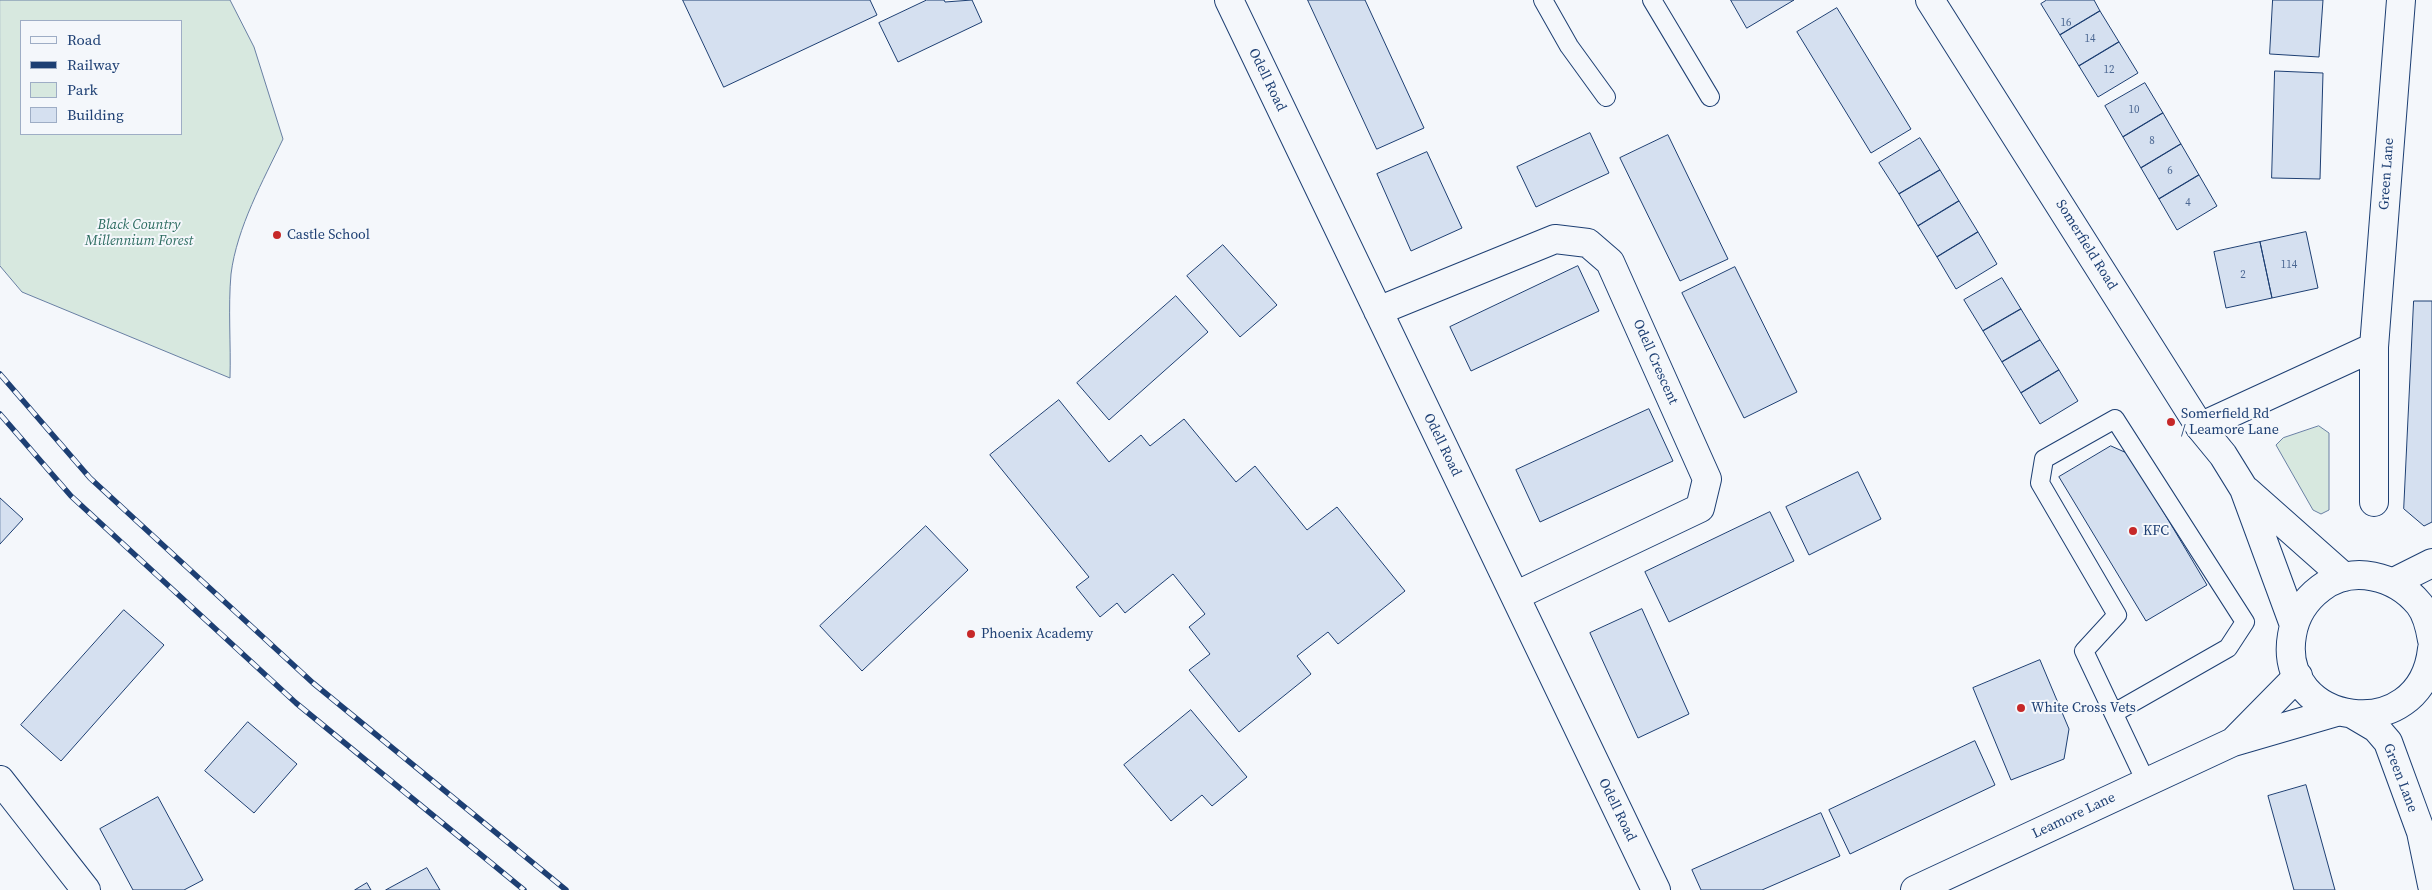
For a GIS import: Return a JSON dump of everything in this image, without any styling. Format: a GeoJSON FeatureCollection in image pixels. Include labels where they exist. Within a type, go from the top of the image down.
{"type":"FeatureCollection","features":[{"type":"Feature","properties":{"kind":"main road","name":"Odell Road"},"geometry":{"type":"LineString","coordinates":[[1228,0],[1656,890]]}},
{"type":"Feature","properties":{"kind":"main road","name":"Somerfield Road"},"geometry":{"type":"LineString","coordinates":[[1930,0],[2200,427],[2223,455],[2244,489],[2294,625]]}},
{"type":"Feature","properties":{"kind":"main road","name":"Green Lane"},"geometry":{"type":"LineString","coordinates":[[2374,502],[2374,348],[2401,0]]}},
{"type":"Feature","properties":{"kind":"main road","name":"Odell Crescent"},"geometry":{"type":"LineString","coordinates":[[1378,311],[1555,239],[1588,243],[1610,262],[1707,479],[1700,508],[1515,596]]}},
{"type":"Feature","properties":{"kind":"main road"},"geometry":{"type":"LineString","coordinates":[[2200,427],[2374,348]]}},
{"type":"Feature","properties":{"kind":"main road","name":"Somerfield Road"},"geometry":{"type":"LineString","coordinates":[[2244,489],[2344,577]]}},
{"type":"Feature","properties":{"kind":"main road"},"geometry":{"type":"LineString","coordinates":[[2394,582],[2432,563]]}},
{"type":"Feature","properties":{"kind":"main road"},"geometry":{"type":"LineString","coordinates":[[2369,575],[2394,582],[2420,605],[2431,644],[2424,679],[2414,693],[2402,704],[2387,711],[2370,715],[2345,713],[2320,703],[2298,676],[2292,660],[2291,642],[2294,625],[2304,603],[2322,587],[2344,577],[2369,575]]}},
{"type":"Feature","properties":{"kind":"main road","name":"Leamore Lane"},"geometry":{"type":"LineString","coordinates":[[2233,742],[2298,676]]}},
{"type":"Feature","properties":{"kind":"main road","name":"Green Lane"},"geometry":{"type":"LineString","coordinates":[[2345,713],[2376,728],[2388,742],[2421,832],[2432,885]]}},
{"type":"Feature","properties":{"kind":"main road","name":"Leamore Lane"},"geometry":{"type":"LineString","coordinates":[[1915,890],[2233,742],[2345,713]]}},
{"type":"Feature","properties":{"kind":"main road"},"geometry":{"type":"LineString","coordinates":[[0,780],[86,890]]}},
{"type":"Feature","properties":{"kind":"lane"},"geometry":{"type":"LineString","coordinates":[[1543,0],[1569,46],[1606,98]]}},
{"type":"Feature","properties":{"kind":"lane"},"geometry":{"type":"LineString","coordinates":[[1652,0],[1710,97]]}},
{"type":"Feature","properties":{"kind":"lane"},"geometry":{"type":"LineString","coordinates":[[2114,713],[2228,648],[2245,622],[2115,419],[2044,459],[2040,483],[2117,615],[2084,651],[2146,782]]}},
{"type":"Feature","properties":{"kind":"green space","name":"Black Country Millennium Forest"},"geometry":{"type":"Polygon","coordinates":[[[0,0],[230,0],[254,47],[283,139],[259,188],[234,256],[230,287],[230,378],[22,292],[0,266],[0,0]]]}},
{"type":"Feature","properties":{"kind":"green space"},"geometry":{"type":"Polygon","coordinates":[[[2319,426],[2329,433],[2329,510],[2321,514],[2313,510],[2276,445],[2283,438],[2319,426]]]}},
{"type":"Feature","properties":{"kind":"building"},"geometry":{"type":"Polygon","coordinates":[[[683,0],[870,0],[877,15],[724,87],[683,0]]]}},
{"type":"Feature","properties":{"kind":"building"},"geometry":{"type":"Polygon","coordinates":[[[927,0],[944,0],[945,2],[972,0],[982,22],[898,62],[879,23],[927,0]]]}},
{"type":"Feature","properties":{"kind":"building"},"geometry":{"type":"Polygon","coordinates":[[[1308,0],[1365,0],[1424,128],[1377,149],[1308,0]]]}},
{"type":"Feature","properties":{"kind":"building"},"geometry":{"type":"Polygon","coordinates":[[[1731,0],[1794,0],[1747,28],[1731,0]]]}},
{"type":"Feature","properties":{"kind":"building"},"geometry":{"type":"Polygon","coordinates":[[[2047,0],[2094,0],[2100,11],[2060,35],[2041,4],[2047,0]]]}},
{"type":"Feature","properties":{"kind":"building"},"geometry":{"type":"Polygon","coordinates":[[[2273,0],[2323,0],[2319,57],[2270,54],[2273,0]]]}},
{"type":"Feature","properties":{"kind":"building"},"geometry":{"type":"Polygon","coordinates":[[[1837,8],[1911,129],[1871,153],[1797,32],[1837,8]]]}},
{"type":"Feature","properties":{"kind":"building"},"geometry":{"type":"Polygon","coordinates":[[[2100,11],[2119,42],[2079,66],[2060,35],[2100,11]]]}},
{"type":"Feature","properties":{"kind":"building"},"geometry":{"type":"Polygon","coordinates":[[[2119,42],[2138,73],[2098,97],[2079,66],[2119,42]]]}},
{"type":"Feature","properties":{"kind":"building"},"geometry":{"type":"Polygon","coordinates":[[[2275,71],[2323,73],[2320,179],[2272,178],[2275,71]]]}},
{"type":"Feature","properties":{"kind":"building"},"geometry":{"type":"Polygon","coordinates":[[[2145,83],[2163,113],[2123,137],[2105,106],[2145,83]]]}},
{"type":"Feature","properties":{"kind":"building"},"geometry":{"type":"Polygon","coordinates":[[[2163,113],[2181,144],[2141,168],[2123,137],[2163,113]]]}},
{"type":"Feature","properties":{"kind":"building"},"geometry":{"type":"Polygon","coordinates":[[[1590,133],[1609,173],[1536,207],[1517,167],[1590,133]]]}},
{"type":"Feature","properties":{"kind":"building"},"geometry":{"type":"Polygon","coordinates":[[[1668,135],[1728,259],[1680,281],[1620,158],[1668,135]]]}},
{"type":"Feature","properties":{"kind":"building"},"geometry":{"type":"Polygon","coordinates":[[[1920,138],[1940,170],[1899,194],[1879,163],[1920,138]]]}},
{"type":"Feature","properties":{"kind":"building"},"geometry":{"type":"Polygon","coordinates":[[[2181,144],[2199,175],[2159,199],[2141,168],[2181,144]]]}},
{"type":"Feature","properties":{"kind":"building"},"geometry":{"type":"Polygon","coordinates":[[[1427,152],[1462,228],[1411,251],[1377,174],[1427,152]]]}},
{"type":"Feature","properties":{"kind":"building"},"geometry":{"type":"Polygon","coordinates":[[[1940,170],[1959,201],[1918,226],[1899,194],[1940,170]]]}},
{"type":"Feature","properties":{"kind":"building"},"geometry":{"type":"Polygon","coordinates":[[[2199,175],[2217,206],[2177,230],[2159,199],[2199,175]]]}},
{"type":"Feature","properties":{"kind":"building"},"geometry":{"type":"Polygon","coordinates":[[[1959,201],[1978,232],[1937,257],[1918,226],[1959,201]]]}},
{"type":"Feature","properties":{"kind":"building"},"geometry":{"type":"Polygon","coordinates":[[[1978,232],[1997,264],[1956,289],[1937,257],[1978,232]]]}},
{"type":"Feature","properties":{"kind":"building"},"geometry":{"type":"Polygon","coordinates":[[[2306,232],[2318,288],[2272,298],[2260,242],[2306,232]]]}},
{"type":"Feature","properties":{"kind":"building"},"geometry":{"type":"Polygon","coordinates":[[[2260,242],[2272,298],[2226,308],[2214,252],[2260,242]]]}},
{"type":"Feature","properties":{"kind":"building"},"geometry":{"type":"Polygon","coordinates":[[[1223,245],[1277,305],[1240,337],[1187,276],[1223,245]]]}},
{"type":"Feature","properties":{"kind":"building"},"geometry":{"type":"Polygon","coordinates":[[[1578,266],[1599,311],[1471,371],[1450,327],[1578,266]]]}},
{"type":"Feature","properties":{"kind":"building"},"geometry":{"type":"Polygon","coordinates":[[[1735,267],[1797,392],[1744,418],[1682,293],[1735,267]]]}},
{"type":"Feature","properties":{"kind":"building"},"geometry":{"type":"Polygon","coordinates":[[[2002,278],[2021,309],[1983,331],[1964,300],[2002,278]]]}},
{"type":"Feature","properties":{"kind":"building"},"geometry":{"type":"Polygon","coordinates":[[[1176,296],[1208,332],[1109,420],[1077,383],[1176,296]]]}},
{"type":"Feature","properties":{"kind":"building"},"geometry":{"type":"Polygon","coordinates":[[[2414,301],[2432,301],[2432,522],[2424,526],[2404,509],[2414,301]]]}},
{"type":"Feature","properties":{"kind":"building"},"geometry":{"type":"Polygon","coordinates":[[[2021,309],[2040,340],[2002,362],[1983,331],[2021,309]]]}},
{"type":"Feature","properties":{"kind":"building"},"geometry":{"type":"Polygon","coordinates":[[[2040,340],[2059,370],[2021,393],[2002,362],[2040,340]]]}},
{"type":"Feature","properties":{"kind":"building"},"geometry":{"type":"Polygon","coordinates":[[[2059,370],[2078,401],[2040,424],[2021,393],[2059,370]]]}},
{"type":"Feature","properties":{"kind":"building"},"geometry":{"type":"Polygon","coordinates":[[[1059,400],[1109,462],[1141,435],[1150,446],[1184,419],[1236,482],[1255,466],[1307,530],[1337,507],[1405,591],[1338,644],[1328,632],[1297,656],[1311,674],[1239,732],[1189,670],[1210,654],[1189,627],[1205,614],[1173,574],[1125,613],[1117,603],[1100,617],[1076,587],[1089,577],[990,455],[1059,400]]]}},
{"type":"Feature","properties":{"kind":"building"},"geometry":{"type":"Polygon","coordinates":[[[1649,409],[1673,461],[1540,522],[1516,470],[1649,409]]]}},
{"type":"Feature","properties":{"kind":"building","name":"KFC"},"geometry":{"type":"Polygon","coordinates":[[[2111,446],[2129,454],[2207,585],[2146,621],[2059,477],[2111,446]]]}},
{"type":"Feature","properties":{"kind":"building"},"geometry":{"type":"Polygon","coordinates":[[[1858,472],[1881,519],[1809,555],[1786,507],[1858,472]]]}},
{"type":"Feature","properties":{"kind":"building"},"geometry":{"type":"Polygon","coordinates":[[[0,498],[23,519],[0,544],[0,498]]]}},
{"type":"Feature","properties":{"kind":"building"},"geometry":{"type":"Polygon","coordinates":[[[1770,512],[1794,561],[1669,622],[1645,572],[1770,512]]]}},
{"type":"Feature","properties":{"kind":"building"},"geometry":{"type":"Polygon","coordinates":[[[926,526],[968,570],[862,671],[820,626],[926,526]]]}},
{"type":"Feature","properties":{"kind":"building"},"geometry":{"type":"Polygon","coordinates":[[[1642,609],[1689,714],[1638,738],[1590,633],[1642,609]]]}},
{"type":"Feature","properties":{"kind":"building"},"geometry":{"type":"Polygon","coordinates":[[[124,610],[164,645],[61,761],[21,725],[124,610]]]}},
{"type":"Feature","properties":{"kind":"building","name":"White Cross Vets"},"geometry":{"type":"Polygon","coordinates":[[[2040,660],[2069,729],[2064,759],[2011,780],[1973,688],[2040,660]]]}},
{"type":"Feature","properties":{"kind":"building"},"geometry":{"type":"Polygon","coordinates":[[[1191,710],[1247,777],[1212,806],[1202,795],[1171,821],[1124,765],[1191,710]]]}},
{"type":"Feature","properties":{"kind":"building"},"geometry":{"type":"Polygon","coordinates":[[[248,722],[297,764],[254,813],[205,771],[248,722]]]}},
{"type":"Feature","properties":{"kind":"building"},"geometry":{"type":"Polygon","coordinates":[[[1975,741],[1995,785],[1850,854],[1829,810],[1975,741]]]}},
{"type":"Feature","properties":{"kind":"building"},"geometry":{"type":"Polygon","coordinates":[[[2306,785],[2335,890],[2294,890],[2268,796],[2306,785]]]}},
{"type":"Feature","properties":{"kind":"building"},"geometry":{"type":"Polygon","coordinates":[[[158,797],[203,880],[184,890],[133,890],[100,829],[158,797]]]}},
{"type":"Feature","properties":{"kind":"building"},"geometry":{"type":"Polygon","coordinates":[[[1821,813],[1840,856],[1762,890],[1701,890],[1692,870],[1821,813]]]}},
{"type":"Feature","properties":{"kind":"building"},"geometry":{"type":"Polygon","coordinates":[[[427,868],[440,890],[386,890],[427,868]]]}},
{"type":"Feature","properties":{"kind":"building"},"geometry":{"type":"Polygon","coordinates":[[[367,883],[371,890],[355,890],[367,883]]]}},
{"type":"Feature","properties":{"kind":"railway"},"geometry":{"type":"LineString","coordinates":[[0,374],[90,478],[313,683],[566,890]]}},
{"type":"Feature","properties":{"kind":"railway"},"geometry":{"type":"LineString","coordinates":[[0,414],[71,496],[296,703],[524,890]]}},
{"type":"Feature","properties":{"kind":"place","name":"Castle School"},"geometry":{"type":"Point","coordinates":[277,235]}},
{"type":"Feature","properties":{"kind":"place","name":"Somerfield Rd / Leamore Lane"},"geometry":{"type":"Point","coordinates":[2171,422]}},
{"type":"Feature","properties":{"kind":"place","name":"KFC"},"geometry":{"type":"Point","coordinates":[2133,531]}},
{"type":"Feature","properties":{"kind":"place","name":"Phoenix Academy"},"geometry":{"type":"Point","coordinates":[971,634]}},
{"type":"Feature","properties":{"kind":"place","name":"White Cross Vets"},"geometry":{"type":"Point","coordinates":[2021,708]}}]}
